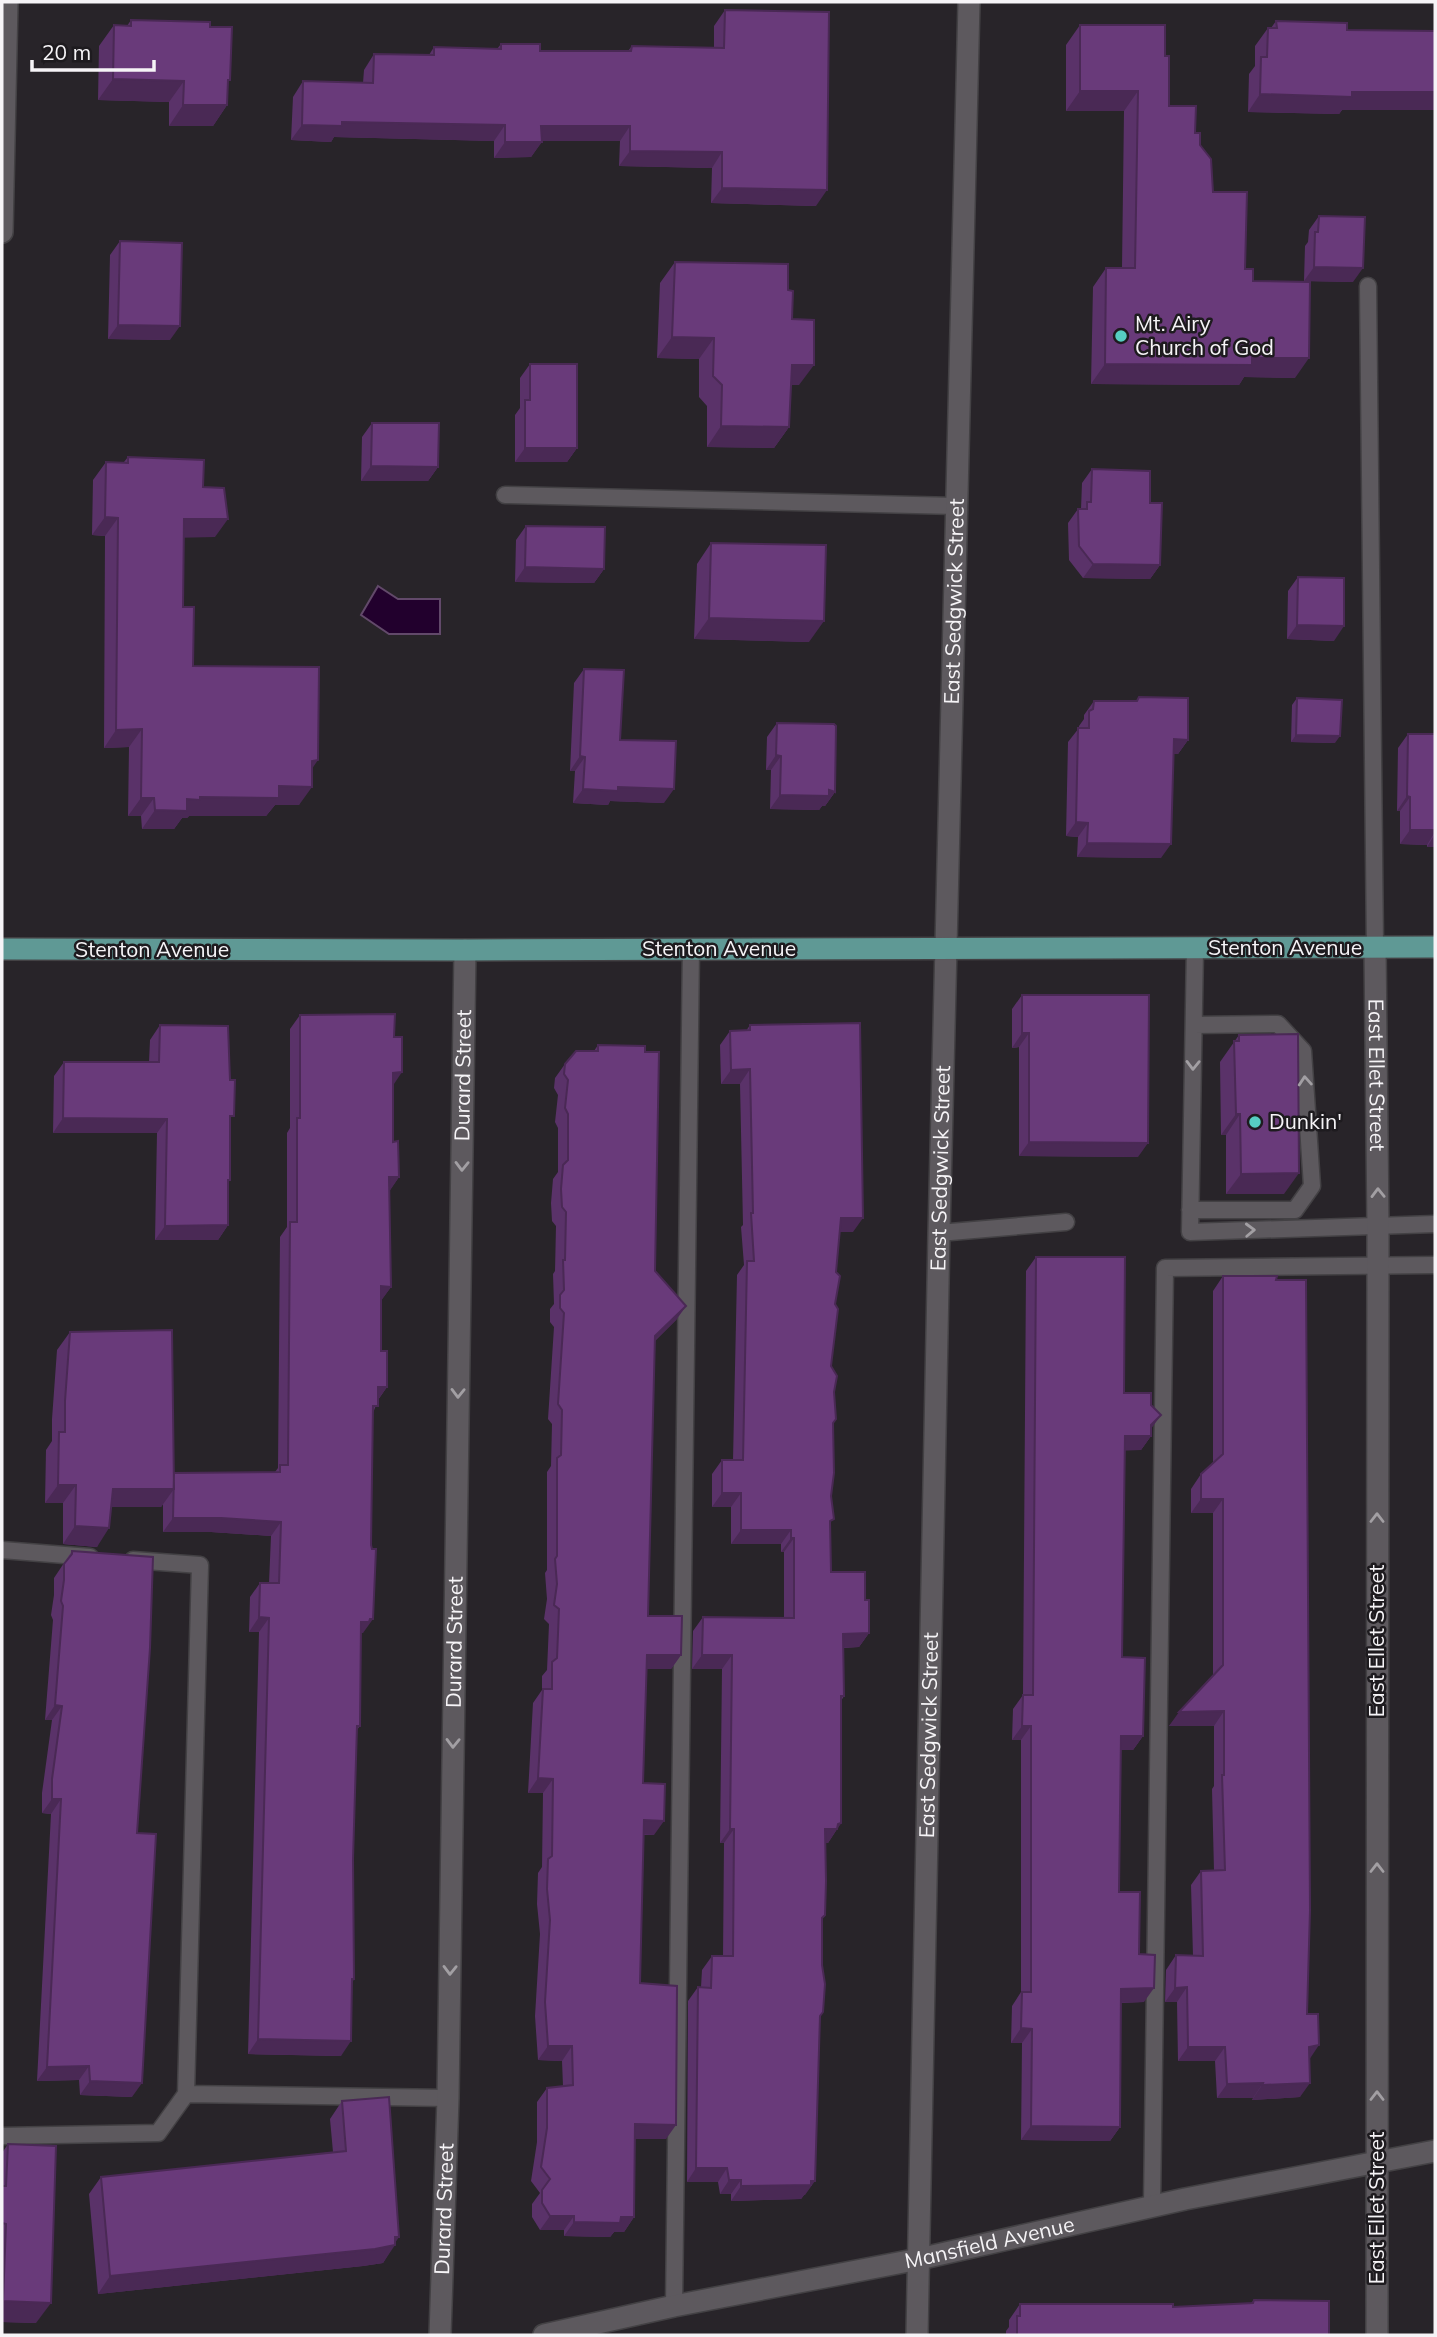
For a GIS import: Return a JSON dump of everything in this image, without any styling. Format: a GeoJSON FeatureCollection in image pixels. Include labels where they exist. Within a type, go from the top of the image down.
{"type":"FeatureCollection","features":[{"type":"Feature","properties":{"kind":"main road","name":"Stenton Avenue"},"geometry":{"type":"LineString","coordinates":[[2,949],[1435,947]]}},
{"type":"Feature","properties":{"kind":"street"},"geometry":{"type":"LineString","coordinates":[[2,232],[7,2]]}},
{"type":"Feature","properties":{"kind":"street","name":"East Sedgwick Street"},"geometry":{"type":"LineString","coordinates":[[917,2335],[939,1233],[969,2]]}},
{"type":"Feature","properties":{"kind":"street","name":"East Ellet Street"},"geometry":{"type":"LineString","coordinates":[[1375,947],[1378,1227],[1377,2335]]}},
{"type":"Feature","properties":{"kind":"street","name":"Durard Street"},"geometry":{"type":"LineString","coordinates":[[440,2335],[448,2098],[465,950]]}},
{"type":"Feature","properties":{"kind":"street","name":"Mansfield Avenue"},"geometry":{"type":"LineString","coordinates":[[544,2335],[674,2306],[919,2259],[1152,2206],[1435,2151]]}},
{"type":"Feature","properties":{"kind":"lane"},"geometry":{"type":"LineString","coordinates":[[1368,286],[1375,947]]}},
{"type":"Feature","properties":{"kind":"lane"},"geometry":{"type":"LineString","coordinates":[[505,495],[956,506]]}},
{"type":"Feature","properties":{"kind":"lane"},"geometry":{"type":"LineString","coordinates":[[674,2306],[691,948]]}},
{"type":"Feature","properties":{"kind":"lane"},"geometry":{"type":"LineString","coordinates":[[1195,948],[1190,1232],[1435,1224]]}},
{"type":"Feature","properties":{"kind":"lane"},"geometry":{"type":"LineString","coordinates":[[1190,1210],[1295,1210],[1312,1186],[1303,1051],[1278,1024],[1194,1025]]}},
{"type":"Feature","properties":{"kind":"lane"},"geometry":{"type":"LineString","coordinates":[[939,1233],[1066,1222]]}},
{"type":"Feature","properties":{"kind":"lane"},"geometry":{"type":"LineString","coordinates":[[1152,2206],[1165,1268],[1435,1265]]}},
{"type":"Feature","properties":{"kind":"lane"},"geometry":{"type":"LineString","coordinates":[[2,1550],[200,1565],[186,2094],[158,2133],[2,2136]]}},
{"type":"Feature","properties":{"kind":"lane"},"geometry":{"type":"LineString","coordinates":[[186,2094],[448,2098]]}},
{"type":"Feature","properties":{"kind":"shaded area"},"geometry":{"type":"Polygon","coordinates":[[[378,586],[398,599],[440,599],[440,634],[389,634],[361,615],[378,586]]]}},
{"type":"Feature","properties":{"kind":"building"},"geometry":{"type":"Polygon","coordinates":[[[725,10],[829,12],[827,190],[722,188],[722,152],[630,151],[630,126],[541,126],[542,142],[505,142],[505,125],[342,122],[342,126],[302,125],[303,81],[373,83],[374,54],[434,55],[434,47],[501,49],[501,44],[540,44],[540,51],[631,51],[632,46],[724,48],[725,10]]]}},
{"type":"Feature","properties":{"kind":"building"},"geometry":{"type":"Polygon","coordinates":[[[131,20],[210,22],[210,27],[232,27],[227,105],[183,105],[184,81],[113,79],[114,25],[131,26],[131,20]]]}},
{"type":"Feature","properties":{"kind":"building"},"geometry":{"type":"Polygon","coordinates":[[[1276,21],[1347,23],[1347,30],[1435,31],[1435,92],[1352,92],[1352,97],[1260,94],[1261,57],[1267,57],[1268,28],[1277,28],[1276,21]]]}},
{"type":"Feature","properties":{"kind":"building"},"geometry":{"type":"Polygon","coordinates":[[[1080,25],[1165,25],[1165,56],[1169,56],[1169,106],[1196,106],[1195,133],[1200,133],[1200,145],[1211,159],[1213,192],[1247,192],[1245,269],[1253,269],[1253,281],[1310,282],[1309,358],[1252,358],[1252,365],[1105,364],[1106,268],[1135,268],[1138,91],[1080,91],[1080,25]]]}},
{"type":"Feature","properties":{"kind":"building"},"geometry":{"type":"Polygon","coordinates":[[[1319,216],[1365,217],[1363,268],[1314,267],[1315,232],[1318,232],[1319,216]]]}},
{"type":"Feature","properties":{"kind":"building"},"geometry":{"type":"Polygon","coordinates":[[[120,241],[182,243],[180,326],[118,325],[120,241]]]}},
{"type":"Feature","properties":{"kind":"building"},"geometry":{"type":"Polygon","coordinates":[[[675,262],[788,264],[788,290],[793,291],[792,319],[814,320],[814,365],[792,365],[789,427],[721,426],[722,385],[713,376],[714,338],[672,337],[675,262]]]}},
{"type":"Feature","properties":{"kind":"building"},"geometry":{"type":"Polygon","coordinates":[[[530,364],[577,364],[577,448],[525,448],[525,400],[530,400],[530,364]]]}},
{"type":"Feature","properties":{"kind":"building"},"geometry":{"type":"Polygon","coordinates":[[[372,423],[439,423],[438,467],[371,466],[372,423]]]}},
{"type":"Feature","properties":{"kind":"building"},"geometry":{"type":"Polygon","coordinates":[[[128,457],[204,460],[203,487],[224,488],[228,519],[184,519],[183,607],[194,607],[193,666],[319,667],[318,760],[312,761],[312,787],[279,786],[279,798],[187,799],[187,811],[155,810],[154,798],[141,798],[142,729],[116,730],[118,518],[105,517],[106,462],[128,463],[128,457]]]}},
{"type":"Feature","properties":{"kind":"building"},"geometry":{"type":"Polygon","coordinates":[[[1092,469],[1150,471],[1150,503],[1162,503],[1160,565],[1093,564],[1079,546],[1078,509],[1087,509],[1087,502],[1091,502],[1092,469]]]}},
{"type":"Feature","properties":{"kind":"building"},"geometry":{"type":"Polygon","coordinates":[[[526,526],[605,527],[604,569],[525,567],[526,526]]]}},
{"type":"Feature","properties":{"kind":"building"},"geometry":{"type":"Polygon","coordinates":[[[711,543],[826,545],[824,621],[709,618],[711,543]]]}},
{"type":"Feature","properties":{"kind":"building"},"geometry":{"type":"Polygon","coordinates":[[[1298,577],[1344,578],[1344,626],[1297,625],[1298,577]]]}},
{"type":"Feature","properties":{"kind":"building"},"geometry":{"type":"Polygon","coordinates":[[[584,669],[624,670],[620,740],[676,741],[674,789],[583,789],[585,757],[580,756],[584,669]]]}},
{"type":"Feature","properties":{"kind":"building"},"geometry":{"type":"Polygon","coordinates":[[[1139,697],[1188,698],[1188,740],[1174,739],[1171,844],[1087,843],[1088,823],[1076,822],[1078,728],[1089,728],[1089,711],[1093,709],[1094,701],[1137,701],[1139,697]]]}},
{"type":"Feature","properties":{"kind":"building"},"geometry":{"type":"Polygon","coordinates":[[[1297,698],[1342,700],[1340,736],[1296,735],[1297,698]]]}},
{"type":"Feature","properties":{"kind":"building"},"geometry":{"type":"Polygon","coordinates":[[[777,723],[836,726],[835,792],[829,790],[829,796],[780,795],[781,756],[776,755],[777,723]]]}},
{"type":"Feature","properties":{"kind":"building"},"geometry":{"type":"Polygon","coordinates":[[[1408,734],[1435,734],[1435,830],[1410,830],[1410,797],[1407,796],[1408,734]]]}},
{"type":"Feature","properties":{"kind":"building"},"geometry":{"type":"Polygon","coordinates":[[[1022,995],[1149,995],[1148,1143],[1029,1142],[1029,1033],[1022,1033],[1022,995]]]}},
{"type":"Feature","properties":{"kind":"building"},"geometry":{"type":"Polygon","coordinates":[[[395,1014],[394,1037],[402,1037],[402,1072],[393,1073],[393,1142],[398,1141],[399,1177],[389,1177],[391,1287],[381,1286],[381,1351],[387,1351],[387,1387],[378,1387],[378,1406],[373,1406],[371,1545],[372,1549],[376,1549],[373,1619],[361,1622],[360,1726],[357,1726],[353,1859],[354,1979],[351,2041],[258,2039],[269,1618],[259,1617],[260,1583],[279,1583],[281,1522],[173,1518],[174,1473],[280,1472],[280,1465],[288,1465],[290,1222],[297,1222],[300,1015],[395,1014]]]}},
{"type":"Feature","properties":{"kind":"building"},"geometry":{"type":"Polygon","coordinates":[[[860,1023],[863,1218],[841,1218],[836,1272],[840,1276],[835,1304],[838,1309],[831,1366],[837,1376],[834,1392],[836,1419],[833,1423],[834,1473],[831,1496],[834,1519],[830,1521],[831,1572],[865,1572],[865,1600],[869,1600],[869,1633],[843,1634],[841,1823],[837,1829],[825,1829],[826,1881],[825,1915],[822,1918],[822,1965],[825,1984],[823,2012],[820,2016],[815,2181],[811,2181],[811,2185],[741,2186],[741,2180],[729,2180],[727,2168],[696,2168],[698,1987],[711,1988],[712,1956],[733,1956],[734,1829],[730,1829],[732,1655],[702,1655],[703,1617],[794,1618],[794,1538],[791,1538],[791,1530],[741,1530],[741,1493],[722,1493],[722,1460],[743,1460],[747,1261],[754,1261],[750,1069],[731,1070],[730,1031],[750,1030],[750,1025],[860,1023]]]}},
{"type":"Feature","properties":{"kind":"building"},"geometry":{"type":"Polygon","coordinates":[[[160,1025],[228,1026],[230,1080],[235,1080],[234,1116],[230,1116],[228,1225],[165,1226],[167,1119],[63,1118],[64,1062],[159,1062],[160,1025]]]}},
{"type":"Feature","properties":{"kind":"building","name":"Dunkin'"},"geometry":{"type":"Polygon","coordinates":[[[1298,1034],[1299,1173],[1241,1174],[1240,1114],[1236,1114],[1234,1041],[1239,1041],[1239,1035],[1298,1034]]]}},
{"type":"Feature","properties":{"kind":"building"},"geometry":{"type":"Polygon","coordinates":[[[598,1045],[645,1046],[645,1052],[659,1052],[655,1271],[686,1306],[655,1336],[648,1616],[682,1616],[681,1655],[647,1655],[643,1783],[665,1784],[664,1821],[644,1820],[640,1983],[677,1986],[676,2125],[635,2124],[634,2217],[621,2217],[620,2223],[574,2222],[574,2216],[550,2216],[542,2203],[542,2190],[550,2179],[541,2167],[547,2128],[547,2088],[573,2085],[572,2046],[548,2046],[545,2002],[550,1920],[547,1889],[548,1859],[552,1856],[553,1779],[538,1778],[543,1689],[552,1689],[552,1662],[557,1658],[559,1609],[554,1605],[557,1584],[557,1458],[561,1455],[562,1410],[558,1404],[564,1313],[560,1308],[560,1295],[564,1290],[566,1212],[562,1207],[561,1189],[563,1165],[568,1160],[568,1114],[565,1108],[568,1080],[564,1074],[565,1064],[576,1051],[598,1051],[598,1045]]]}},
{"type":"Feature","properties":{"kind":"building"},"geometry":{"type":"Polygon","coordinates":[[[1036,1257],[1125,1257],[1124,1393],[1151,1393],[1151,1405],[1161,1415],[1151,1425],[1151,1436],[1125,1436],[1122,1657],[1145,1658],[1143,1736],[1121,1736],[1119,1892],[1140,1892],[1139,1954],[1155,1955],[1154,1988],[1121,1989],[1120,2127],[1031,2126],[1032,2029],[1021,2028],[1022,1992],[1031,1992],[1031,1726],[1022,1726],[1023,1695],[1033,1695],[1036,1257]]]}},
{"type":"Feature","properties":{"kind":"building"},"geometry":{"type":"Polygon","coordinates":[[[1223,1276],[1277,1276],[1276,1280],[1306,1280],[1310,1910],[1307,2014],[1318,2014],[1319,2045],[1309,2047],[1310,2083],[1227,2084],[1225,2047],[1188,2047],[1187,1987],[1175,1988],[1176,1955],[1203,1956],[1201,1871],[1225,1870],[1222,1775],[1224,1711],[1179,1712],[1223,1665],[1223,1499],[1201,1499],[1201,1474],[1223,1454],[1223,1276]]]}},
{"type":"Feature","properties":{"kind":"building"},"geometry":{"type":"Polygon","coordinates":[[[172,1330],[174,1489],[113,1489],[109,1528],[75,1526],[76,1485],[58,1485],[59,1432],[65,1432],[70,1332],[172,1330]]]}},
{"type":"Feature","properties":{"kind":"building"},"geometry":{"type":"Polygon","coordinates":[[[72,1551],[153,1557],[150,1648],[137,1833],[156,1834],[142,2083],[90,2081],[89,2066],[47,2067],[61,1799],[52,1799],[52,1779],[62,1706],[55,1705],[64,1564],[72,1551]]]}},
{"type":"Feature","properties":{"kind":"building"},"geometry":{"type":"Polygon","coordinates":[[[389,2097],[399,2237],[395,2237],[395,2245],[110,2276],[101,2177],[346,2151],[342,2101],[389,2097]]]}},
{"type":"Feature","properties":{"kind":"building"},"geometry":{"type":"Polygon","coordinates":[[[8,2144],[56,2146],[51,2303],[3,2301],[6,2224],[2,2223],[2,2186],[6,2186],[8,2144]]]}},
{"type":"Feature","properties":{"kind":"building"},"geometry":{"type":"Polygon","coordinates":[[[1254,2300],[1329,2301],[1329,2335],[1017,2335],[1020,2304],[1173,2304],[1173,2307],[1253,2303],[1254,2300]]]}},
{"type":"Feature","properties":{"kind":"place","name":"Mt. Airy Church of God"},"geometry":{"type":"Point","coordinates":[1121,336]}},
{"type":"Feature","properties":{"kind":"place","name":"Dunkin'"},"geometry":{"type":"Point","coordinates":[1255,1122]}}]}
